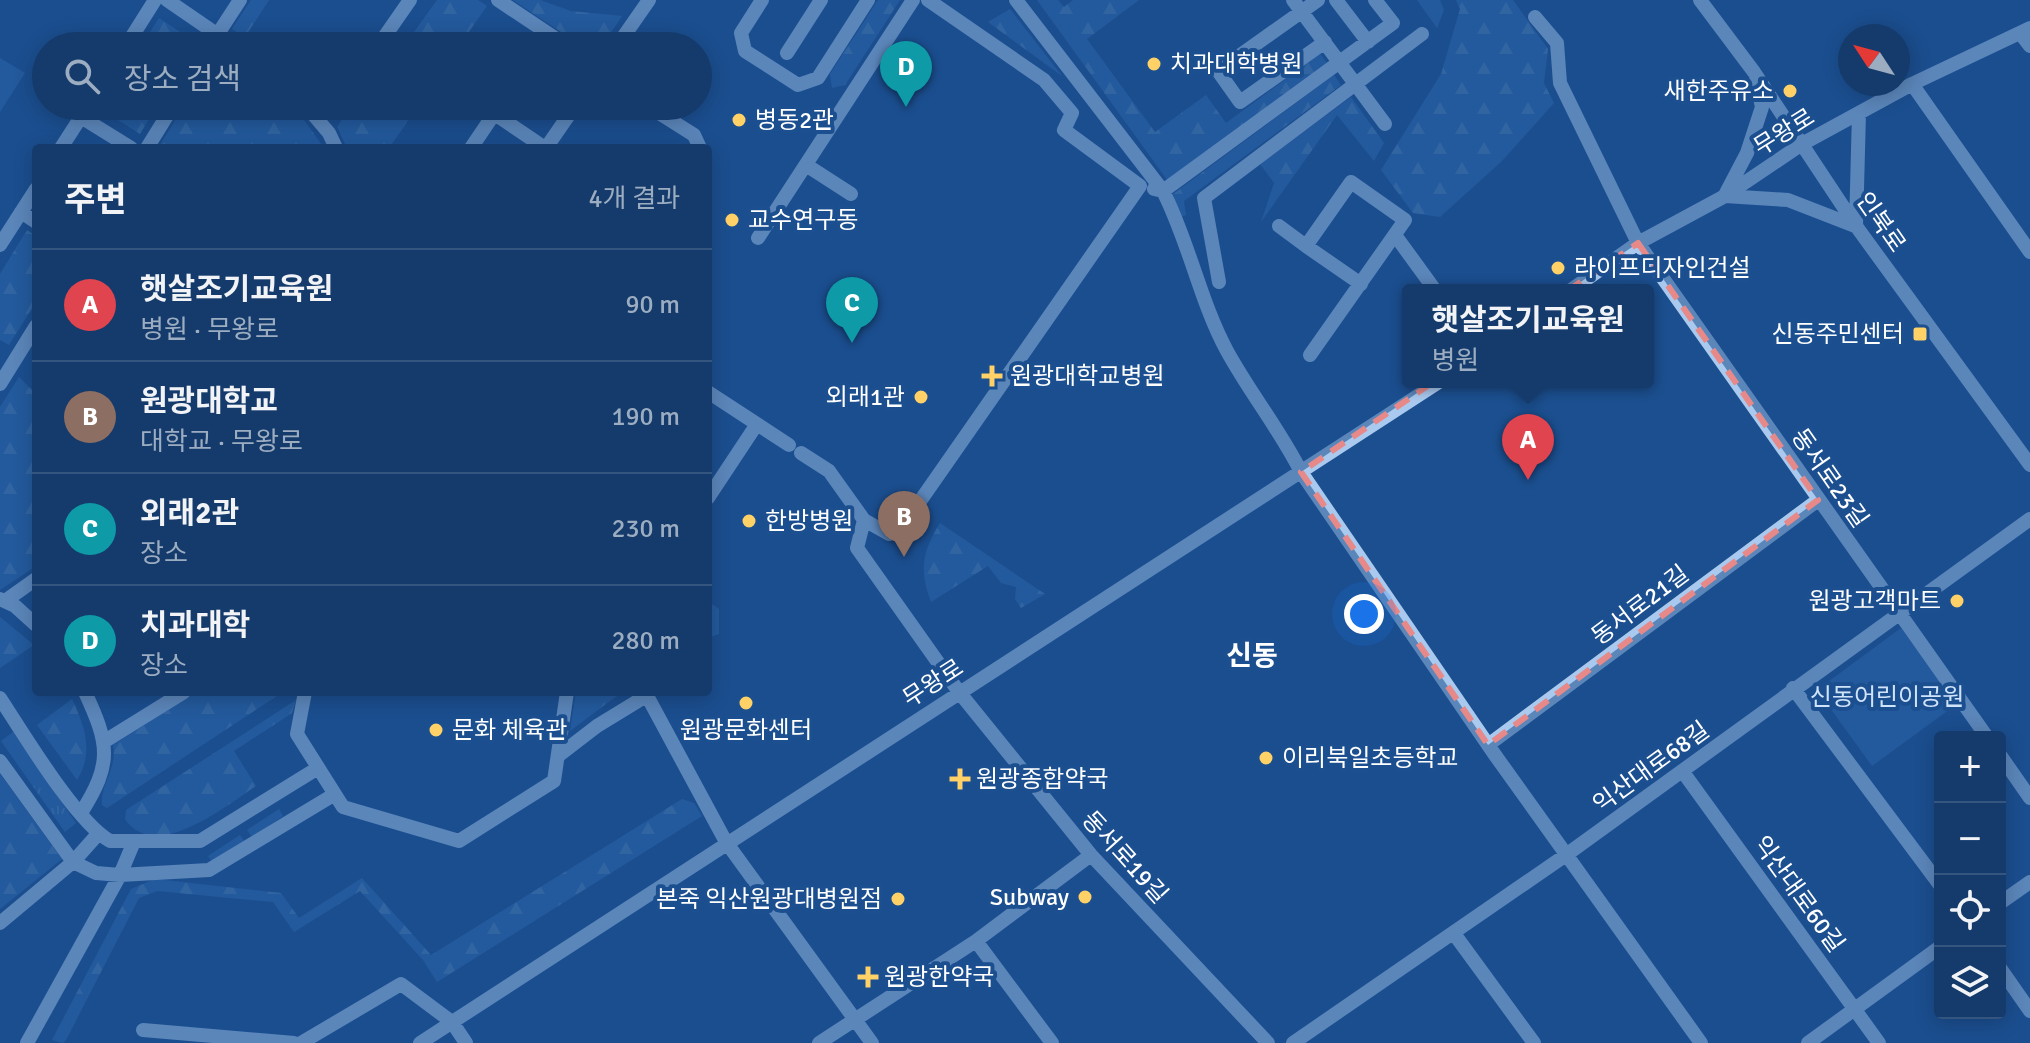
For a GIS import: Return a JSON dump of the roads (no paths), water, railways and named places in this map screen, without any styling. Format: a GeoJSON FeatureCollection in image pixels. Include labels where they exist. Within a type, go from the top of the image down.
{"type":"FeatureCollection","features":[{"type":"Feature","properties":{"kind":"street"},"geometry":{"type":"LineString","coordinates":[[135,32],[155,0]]}},
{"type":"Feature","properties":{"kind":"street"},"geometry":{"type":"LineString","coordinates":[[167,0],[205,32]]}},
{"type":"Feature","properties":{"kind":"street"},"geometry":{"type":"LineString","coordinates":[[219,32],[240,0]]}},
{"type":"Feature","properties":{"kind":"street"},"geometry":{"type":"LineString","coordinates":[[388,32],[410,0]]}},
{"type":"Feature","properties":{"kind":"street"},"geometry":{"type":"LineString","coordinates":[[498,0],[546,32]]}},
{"type":"Feature","properties":{"kind":"street"},"geometry":{"type":"LineString","coordinates":[[627,32],[649,0]]}},
{"type":"Feature","properties":{"kind":"street"},"geometry":{"type":"LineString","coordinates":[[762,0],[741,33],[745,51],[798,85],[818,78],[868,0]]}},
{"type":"Feature","properties":{"kind":"street"},"geometry":{"type":"LineString","coordinates":[[787,53],[821,0]]}},
{"type":"Feature","properties":{"kind":"street"},"geometry":{"type":"LineString","coordinates":[[758,238],[913,0]]}},
{"type":"Feature","properties":{"kind":"street"},"geometry":{"type":"LineString","coordinates":[[928,0],[1044,80],[1072,113],[1064,130],[1140,186],[1163,191],[1393,23],[1375,0]]}},
{"type":"Feature","properties":{"kind":"street"},"geometry":{"type":"LineString","coordinates":[[1016,0],[1163,191],[1180,224],[1226,350],[1281,433],[1301,472],[1488,745],[1701,1043]]}},
{"type":"Feature","properties":{"kind":"street"},"geometry":{"type":"LineString","coordinates":[[1318,0],[1297,6],[1218,71],[1240,102],[1325,42]]}},
{"type":"Feature","properties":{"kind":"street"},"geometry":{"type":"LineString","coordinates":[[1336,0],[1368,42]]}},
{"type":"Feature","properties":{"kind":"street","name":"인북로"},"geometry":{"type":"LineString","coordinates":[[1700,0],[1754,72],[1856,226],[2030,465]]}},
{"type":"Feature","properties":{"kind":"street"},"geometry":{"type":"LineString","coordinates":[[1297,6],[1385,124]]}},
{"type":"Feature","properties":{"kind":"street","name":"동서로23길"},"geometry":{"type":"LineString","coordinates":[[1535,17],[1557,43],[1560,83],[1638,243],[1983,731]]}},
{"type":"Feature","properties":{"kind":"street"},"geometry":{"type":"LineString","coordinates":[[2025,30],[2030,46]]}},
{"type":"Feature","properties":{"kind":"street","name":"무왕로"},"geometry":{"type":"LineString","coordinates":[[1580,284],[1638,243],[1725,196],[1802,144],[1912,84],[2025,30]]}},
{"type":"Feature","properties":{"kind":"street"},"geometry":{"type":"LineString","coordinates":[[1219,282],[1204,198],[1422,34]]}},
{"type":"Feature","properties":{"kind":"street"},"geometry":{"type":"LineString","coordinates":[[1754,72],[1762,107],[1747,153],[1725,196],[1788,200],[1856,226],[1859,113]]}},
{"type":"Feature","properties":{"kind":"street"},"geometry":{"type":"LineString","coordinates":[[1912,84],[2030,252]]}},
{"type":"Feature","properties":{"kind":"street"},"geometry":{"type":"LineString","coordinates":[[63,144],[78,120]]}},
{"type":"Feature","properties":{"kind":"street"},"geometry":{"type":"LineString","coordinates":[[95,120],[126,144]]}},
{"type":"Feature","properties":{"kind":"street"},"geometry":{"type":"LineString","coordinates":[[149,144],[164,120]]}},
{"type":"Feature","properties":{"kind":"street"},"geometry":{"type":"LineString","coordinates":[[318,120],[334,144]]}},
{"type":"Feature","properties":{"kind":"street"},"geometry":{"type":"LineString","coordinates":[[473,144],[484,120]]}},
{"type":"Feature","properties":{"kind":"street"},"geometry":{"type":"LineString","coordinates":[[503,120],[539,144]]}},
{"type":"Feature","properties":{"kind":"street"},"geometry":{"type":"LineString","coordinates":[[548,144],[565,120]]}},
{"type":"Feature","properties":{"kind":"street"},"geometry":{"type":"LineString","coordinates":[[670,120],[694,135],[698,144]]}},
{"type":"Feature","properties":{"kind":"street"},"geometry":{"type":"LineString","coordinates":[[806,165],[851,194]]}},
{"type":"Feature","properties":{"kind":"street"},"geometry":{"type":"LineString","coordinates":[[1306,246],[1351,182],[1405,220],[1310,355]]}},
{"type":"Feature","properties":{"kind":"street"},"geometry":{"type":"LineString","coordinates":[[712,395],[829,471],[864,520],[889,534],[902,527],[1140,186]]}},
{"type":"Feature","properties":{"kind":"street"},"geometry":{"type":"LineString","coordinates":[[0,245],[32,195]]}},
{"type":"Feature","properties":{"kind":"street"},"geometry":{"type":"LineString","coordinates":[[21,212],[32,219]]}},
{"type":"Feature","properties":{"kind":"street"},"geometry":{"type":"LineString","coordinates":[[1180,224],[1209,224]]}},
{"type":"Feature","properties":{"kind":"street"},"geometry":{"type":"LineString","coordinates":[[1279,226],[1361,284]]}},
{"type":"Feature","properties":{"kind":"street"},"geometry":{"type":"LineString","coordinates":[[1395,235],[1431,284]]}},
{"type":"Feature","properties":{"kind":"street"},"geometry":{"type":"LineString","coordinates":[[0,384],[32,332]]}},
{"type":"Feature","properties":{"kind":"street"},"geometry":{"type":"LineString","coordinates":[[0,353],[13,361]]}},
{"type":"Feature","properties":{"kind":"street","name":"무왕로"},"geometry":{"type":"LineString","coordinates":[[420,1043],[1430,388]]}},
{"type":"Feature","properties":{"kind":"street"},"geometry":{"type":"LineString","coordinates":[[712,492],[757,424]]}},
{"type":"Feature","properties":{"kind":"street","name":"동서로21길"},"geometry":{"type":"LineString","coordinates":[[1488,745],[1818,500]]}},
{"type":"Feature","properties":{"kind":"street","name":"익산대로68길"},"geometry":{"type":"LineString","coordinates":[[1293,1043],[1455,935],[2030,519]]}},
{"type":"Feature","properties":{"kind":"street","name":"동서로19길"},"geometry":{"type":"LineString","coordinates":[[864,520],[857,548],[959,692],[1091,855],[1268,1043]]}},
{"type":"Feature","properties":{"kind":"street"},"geometry":{"type":"LineString","coordinates":[[2,600],[32,581]]}},
{"type":"Feature","properties":{"kind":"street"},"geometry":{"type":"LineString","coordinates":[[2,600],[15,606],[32,621]]}},
{"type":"Feature","properties":{"kind":"street"},"geometry":{"type":"LineString","coordinates":[[1793,688],[1934,877]]}},
{"type":"Feature","properties":{"kind":"street"},"geometry":{"type":"LineString","coordinates":[[81,813],[96,791],[106,761],[105,741],[87,696]]}},
{"type":"Feature","properties":{"kind":"street"},"geometry":{"type":"LineString","coordinates":[[105,741],[178,696]]}},
{"type":"Feature","properties":{"kind":"street"},"geometry":{"type":"LineString","coordinates":[[304,696],[297,734],[343,807],[459,841],[554,781],[566,696]]}},
{"type":"Feature","properties":{"kind":"street"},"geometry":{"type":"LineString","coordinates":[[558,756],[643,696]]}},
{"type":"Feature","properties":{"kind":"street"},"geometry":{"type":"LineString","coordinates":[[647,696],[726,842],[872,1043]]}},
{"type":"Feature","properties":{"kind":"street"},"geometry":{"type":"LineString","coordinates":[[0,698],[6,719],[98,834],[110,841],[133,844],[200,841],[318,768]]}},
{"type":"Feature","properties":{"kind":"street"},"geometry":{"type":"LineString","coordinates":[[0,761],[73,862],[96,873],[120,875],[209,870],[335,794]]}},
{"type":"Feature","properties":{"kind":"street"},"geometry":{"type":"LineString","coordinates":[[2006,764],[2030,798]]}},
{"type":"Feature","properties":{"kind":"street","name":"익산대로60길"},"geometry":{"type":"LineString","coordinates":[[1683,772],[1879,1043]]}},
{"type":"Feature","properties":{"kind":"street"},"geometry":{"type":"LineString","coordinates":[[0,923],[73,862],[98,834]]}},
{"type":"Feature","properties":{"kind":"street"},"geometry":{"type":"LineString","coordinates":[[27,1043],[120,875],[133,844]]}},
{"type":"Feature","properties":{"kind":"street"},"geometry":{"type":"LineString","coordinates":[[819,1043],[976,941],[1091,855]]}},
{"type":"Feature","properties":{"kind":"street"},"geometry":{"type":"LineString","coordinates":[[2006,899],[2030,882]]}},
{"type":"Feature","properties":{"kind":"street"},"geometry":{"type":"LineString","coordinates":[[1455,935],[1534,1043]]}},
{"type":"Feature","properties":{"kind":"street"},"geometry":{"type":"LineString","coordinates":[[976,941],[1052,1043]]}},
{"type":"Feature","properties":{"kind":"street"},"geometry":{"type":"LineString","coordinates":[[1808,1043],[1934,951]]}},
{"type":"Feature","properties":{"kind":"street"},"geometry":{"type":"LineString","coordinates":[[2006,977],[2030,1011]]}},
{"type":"Feature","properties":{"kind":"street"},"geometry":{"type":"LineString","coordinates":[[301,1043],[401,984],[452,1022],[466,1043]]}},
{"type":"Feature","properties":{"kind":"street"},"geometry":{"type":"LineString","coordinates":[[143,1030],[294,1043]]}},
{"type":"Feature","properties":{"kind":"place","name":"치과대학병원"},"geometry":{"type":"Point","coordinates":[1154,64]}},
{"type":"Feature","properties":{"kind":"place","name":"새한주유소"},"geometry":{"type":"Point","coordinates":[1790,91]}},
{"type":"Feature","properties":{"kind":"place","name":"치과대학"},"geometry":{"type":"Point","coordinates":[906,107]}},
{"type":"Feature","properties":{"kind":"place","name":"병동2관"},"geometry":{"type":"Point","coordinates":[739,120]}},
{"type":"Feature","properties":{"kind":"place","name":"교수연구동"},"geometry":{"type":"Point","coordinates":[732,220]}},
{"type":"Feature","properties":{"kind":"place","name":"라이프디자인건설"},"geometry":{"type":"Point","coordinates":[1558,268]}},
{"type":"Feature","properties":{"kind":"place","name":"신동주민센터"},"geometry":{"type":"Point","coordinates":[1920,334]}},
{"type":"Feature","properties":{"kind":"place","name":"외래2관"},"geometry":{"type":"Point","coordinates":[852,343]}},
{"type":"Feature","properties":{"kind":"place","name":"원광대학교병원"},"geometry":{"type":"Point","coordinates":[992,376]}},
{"type":"Feature","properties":{"kind":"place","name":"외래1관"},"geometry":{"type":"Point","coordinates":[921,397]}},
{"type":"Feature","properties":{"kind":"place","name":"햇살조기교육원"},"geometry":{"type":"Point","coordinates":[1528,480]}},
{"type":"Feature","properties":{"kind":"place","name":"한방병원"},"geometry":{"type":"Point","coordinates":[749,521]}},
{"type":"Feature","properties":{"kind":"place","name":"원광대학교"},"geometry":{"type":"Point","coordinates":[904,557]}},
{"type":"Feature","properties":{"kind":"place","name":"원광고객마트"},"geometry":{"type":"Point","coordinates":[1957,601]}},
{"type":"Feature","properties":{"kind":"place","name":"원광문화센터"},"geometry":{"type":"Point","coordinates":[746,703]}},
{"type":"Feature","properties":{"kind":"place","name":"문화 체육관"},"geometry":{"type":"Point","coordinates":[436,730]}},
{"type":"Feature","properties":{"kind":"place","name":"이리북일초등학교"},"geometry":{"type":"Point","coordinates":[1266,758]}},
{"type":"Feature","properties":{"kind":"place","name":"원광종합약국"},"geometry":{"type":"Point","coordinates":[960,779]}},
{"type":"Feature","properties":{"kind":"place","name":"Subway"},"geometry":{"type":"Point","coordinates":[1085,897]}},
{"type":"Feature","properties":{"kind":"place","name":"본죽 익산원광대병원점"},"geometry":{"type":"Point","coordinates":[898,899]}},
{"type":"Feature","properties":{"kind":"place","name":"원광한약국"},"geometry":{"type":"Point","coordinates":[868,977]}},
{"type":"Feature","properties":{"kind":"district","name":"신동"},"geometry":{"type":"Point","coordinates":[1252,655]}},
{"type":"Feature","properties":{"kind":"park label","name":"신동어린이공원"},"geometry":{"type":"Point","coordinates":[1887,697]}}]}
